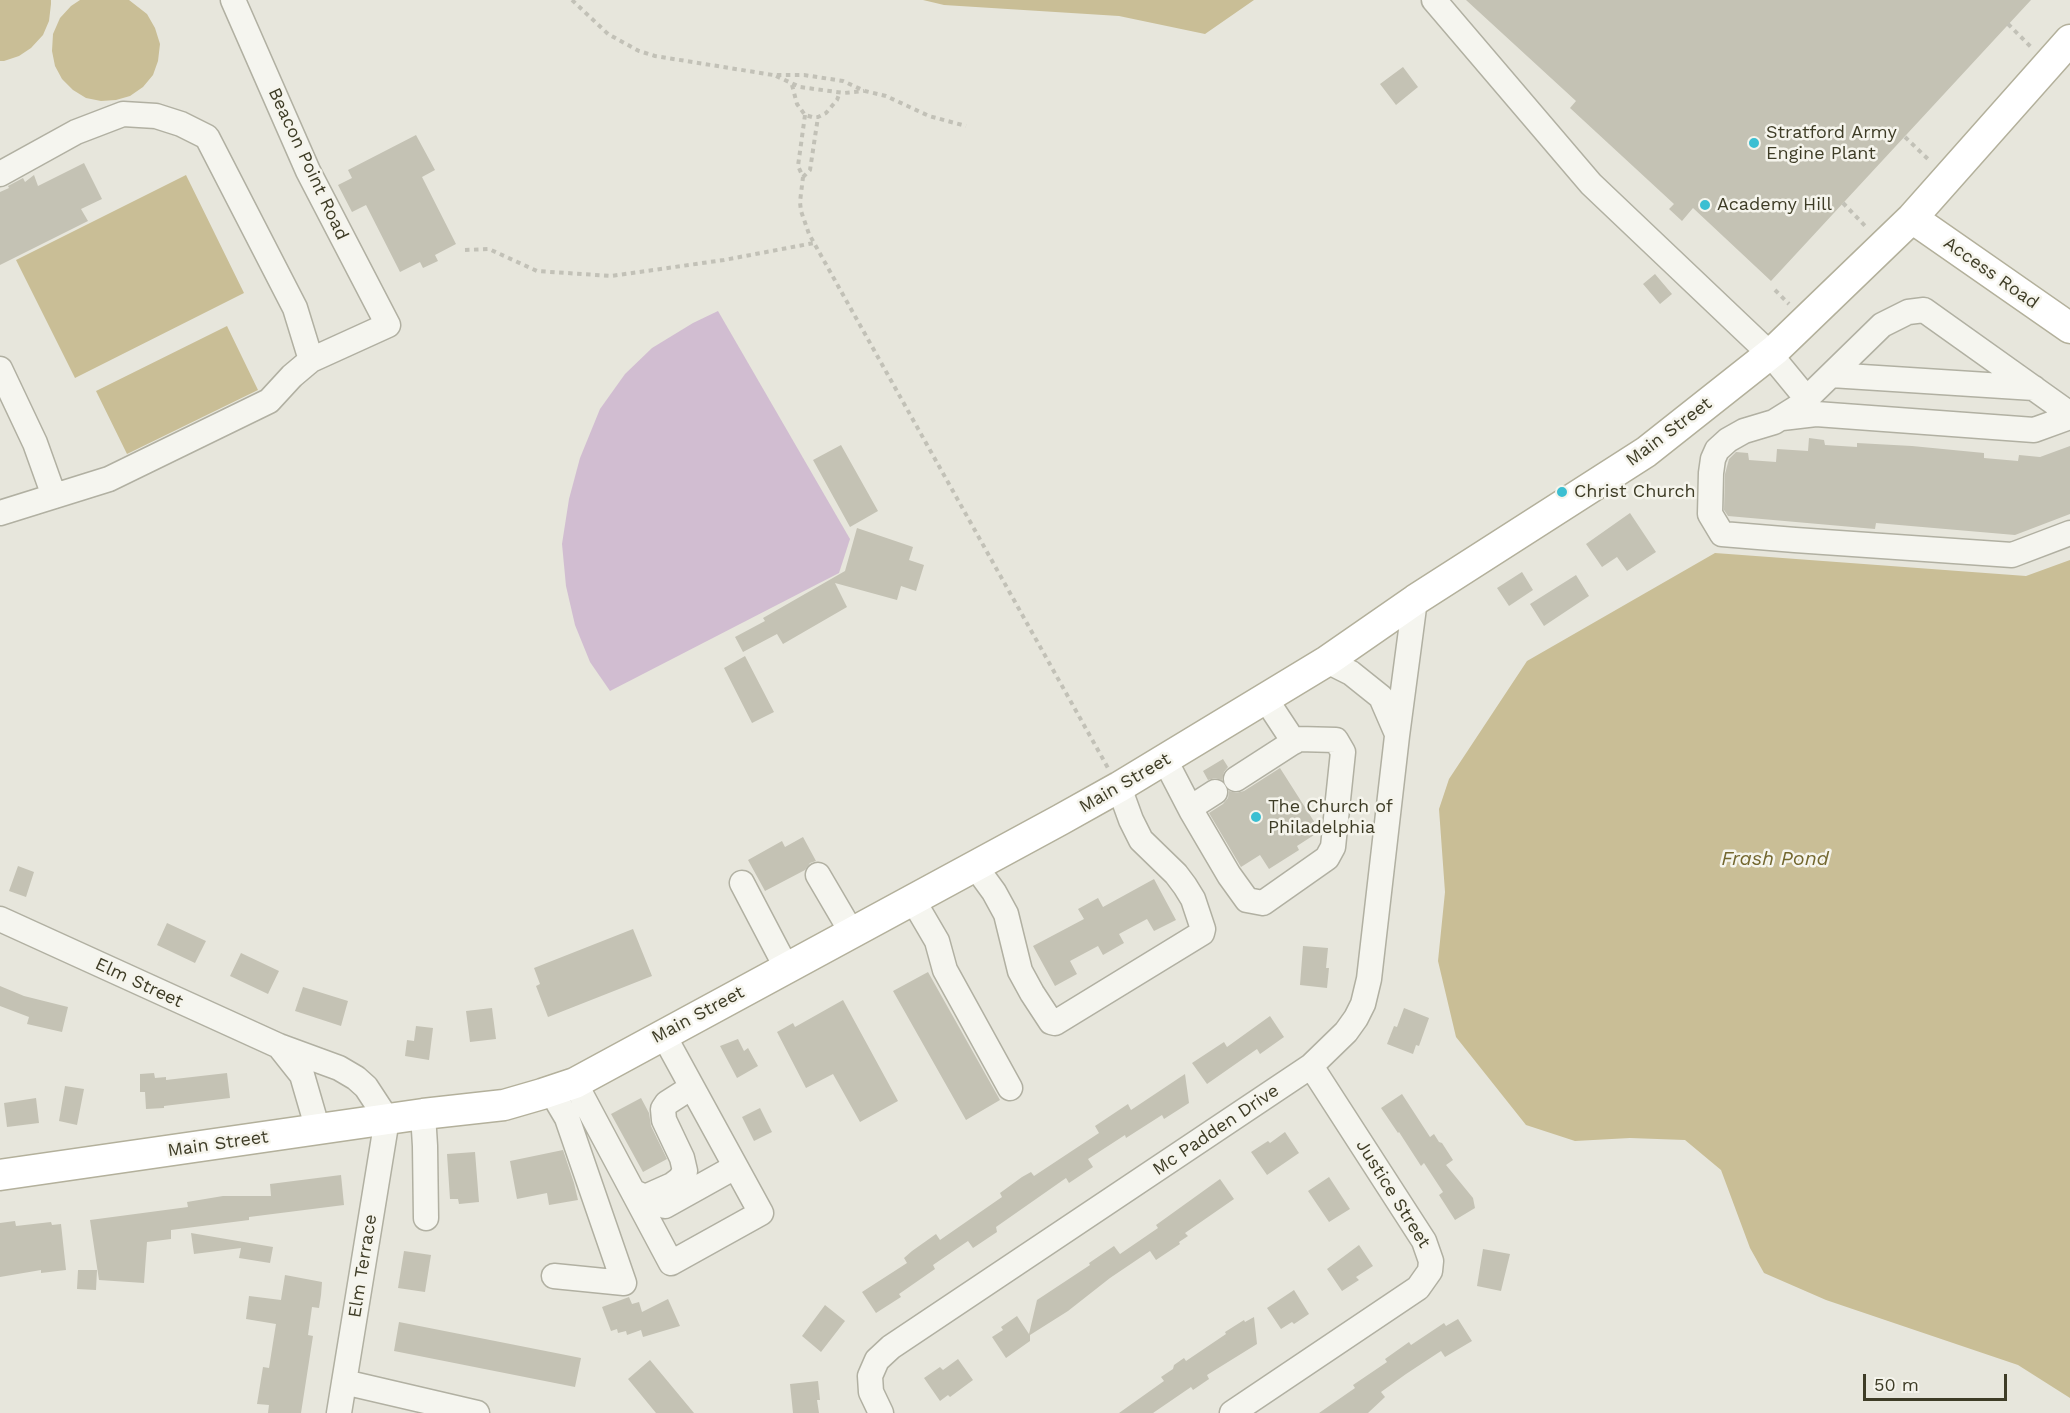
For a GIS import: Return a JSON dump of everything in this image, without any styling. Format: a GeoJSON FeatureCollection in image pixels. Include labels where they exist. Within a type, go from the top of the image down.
{"type":"FeatureCollection","features":[{"type":"Feature","properties":{"kind":"main road","name":"Main Street"},"geometry":{"type":"LineString","coordinates":[[0,1175],[423,1114],[504,1105],[563,1087],[913,900],[1119,787],[1327,661],[1415,600],[1452,579],[1646,452],[1770,354],[1912,218],[2070,40]]}},
{"type":"Feature","properties":{"kind":"main road","name":"Access Road"},"geometry":{"type":"LineString","coordinates":[[1912,218],[2070,328]]}},
{"type":"Feature","properties":{"kind":"street","name":"Beacon Point Road"},"geometry":{"type":"LineString","coordinates":[[233,0],[308,171],[388,325],[311,360]]}},
{"type":"Feature","properties":{"kind":"street"},"geometry":{"type":"LineString","coordinates":[[1434,0],[1591,184],[1770,354],[1807,399]]}},
{"type":"Feature","properties":{"kind":"street"},"geometry":{"type":"LineString","coordinates":[[0,174],[75,132],[123,114],[156,116],[181,124],[207,137],[294,308],[311,360],[292,376],[269,401],[109,479],[0,513]]}},
{"type":"Feature","properties":{"kind":"street"},"geometry":{"type":"LineString","coordinates":[[2070,415],[1924,310],[1908,312],[1882,325],[1798,407],[1774,423],[1744,431],[1728,440],[1717,450],[1711,472],[1710,514],[1722,534],[2012,555],[2070,533]]}},
{"type":"Feature","properties":{"kind":"street"},"geometry":{"type":"LineString","coordinates":[[0,369],[35,443],[54,496]]}},
{"type":"Feature","properties":{"kind":"street"},"geometry":{"type":"LineString","coordinates":[[1831,375],[2034,388]]}},
{"type":"Feature","properties":{"kind":"street"},"geometry":{"type":"LineString","coordinates":[[1780,418],[1816,414],[2034,430],[2070,415]]}},
{"type":"Feature","properties":{"kind":"street","name":"Mc Padden Drive"},"geometry":{"type":"LineString","coordinates":[[881,1413],[871,1392],[870,1376],[877,1360],[891,1347],[1311,1066],[1346,1032],[1363,1004],[1370,979],[1397,736],[1415,600]]}},
{"type":"Feature","properties":{"kind":"street","name":"Mc Padden Drive"},"geometry":{"type":"LineString","coordinates":[[1327,661],[1352,674],[1381,697],[1397,736]]}},
{"type":"Feature","properties":{"kind":"street"},"geometry":{"type":"LineString","coordinates":[[1265,698],[1294,742]]}},
{"type":"Feature","properties":{"kind":"street"},"geometry":{"type":"LineString","coordinates":[[1165,760],[1229,875],[1247,900],[1263,903],[1327,858],[1333,847],[1343,752],[1336,740],[1298,739],[1236,779]]}},
{"type":"Feature","properties":{"kind":"street"},"geometry":{"type":"LineString","coordinates":[[975,866],[994,892],[1006,914],[1020,971],[1051,1022],[1055,1023],[1202,933],[1203,929],[1193,899],[1176,874],[1142,840],[1131,820],[1119,787]]}},
{"type":"Feature","properties":{"kind":"street"},"geometry":{"type":"LineString","coordinates":[[1190,808],[1215,792]]}},
{"type":"Feature","properties":{"kind":"street"},"geometry":{"type":"LineString","coordinates":[[818,875],[852,933]]}},
{"type":"Feature","properties":{"kind":"street"},"geometry":{"type":"LineString","coordinates":[[742,883],[786,967]]}},
{"type":"Feature","properties":{"kind":"street"},"geometry":{"type":"LineString","coordinates":[[913,900],[937,941],[945,970],[1010,1088]]}},
{"type":"Feature","properties":{"kind":"street","name":"Elm Street"},"geometry":{"type":"LineString","coordinates":[[0,920],[279,1046],[339,1068],[366,1087],[387,1119]]}},
{"type":"Feature","properties":{"kind":"street"},"geometry":{"type":"LineString","coordinates":[[563,1087],[634,1192],[671,1263],[761,1213],[663,1034]]}},
{"type":"Feature","properties":{"kind":"street","name":"Elm Street"},"geometry":{"type":"LineString","coordinates":[[279,1046],[302,1075],[318,1130]]}},
{"type":"Feature","properties":{"kind":"street","name":"Justice Street"},"geometry":{"type":"LineString","coordinates":[[1232,1413],[1418,1288],[1430,1271],[1429,1250],[1424,1240],[1311,1066]]}},
{"type":"Feature","properties":{"kind":"street"},"geometry":{"type":"LineString","coordinates":[[554,1276],[624,1282],[567,1118],[563,1087]]}},
{"type":"Feature","properties":{"kind":"street"},"geometry":{"type":"LineString","coordinates":[[634,1192],[645,1197],[655,1194],[680,1179],[685,1171],[682,1158],[664,1120],[663,1109],[667,1103],[692,1088]]}},
{"type":"Feature","properties":{"kind":"street"},"geometry":{"type":"LineString","coordinates":[[423,1114],[426,1218]]}},
{"type":"Feature","properties":{"kind":"street","name":"Elm Terrace"},"geometry":{"type":"LineString","coordinates":[[339,1413],[387,1119]]}},
{"type":"Feature","properties":{"kind":"street"},"geometry":{"type":"LineString","coordinates":[[647,1216],[735,1167]]}},
{"type":"Feature","properties":{"kind":"street"},"geometry":{"type":"LineString","coordinates":[[344,1382],[477,1413]]}},
{"type":"Feature","properties":{"kind":"path"},"geometry":{"type":"LineString","coordinates":[[572,0],[594,24],[639,51],[655,56],[773,75],[804,75],[843,81],[865,91],[886,96],[929,117],[966,126]]}},
{"type":"Feature","properties":{"kind":"path"},"geometry":{"type":"LineString","coordinates":[[2008,24],[2032,48]]}},
{"type":"Feature","properties":{"kind":"path"},"geometry":{"type":"LineString","coordinates":[[773,75],[792,85],[840,93],[865,91]]}},
{"type":"Feature","properties":{"kind":"path"},"geometry":{"type":"LineString","coordinates":[[792,85],[797,104],[805,115],[798,166],[803,177],[801,211],[804,222],[1119,787]]}},
{"type":"Feature","properties":{"kind":"path"},"geometry":{"type":"LineString","coordinates":[[805,115],[818,117],[832,107],[840,93]]}},
{"type":"Feature","properties":{"kind":"path"},"geometry":{"type":"LineString","coordinates":[[803,177],[810,170],[818,117]]}},
{"type":"Feature","properties":{"kind":"path"},"geometry":{"type":"LineString","coordinates":[[1905,137],[1930,161]]}},
{"type":"Feature","properties":{"kind":"path"},"geometry":{"type":"LineString","coordinates":[[1843,203],[1870,230]]}},
{"type":"Feature","properties":{"kind":"path"},"geometry":{"type":"LineString","coordinates":[[465,250],[489,249],[537,271],[611,276],[724,260],[814,243]]}},
{"type":"Feature","properties":{"kind":"path"},"geometry":{"type":"LineString","coordinates":[[1775,290],[1790,304]]}},
{"type":"Feature","properties":{"kind":"shaded area"},"geometry":{"type":"Polygon","coordinates":[[[718,311],[850,539],[839,573],[610,691],[590,662],[575,625],[566,586],[562,544],[569,499],[580,458],[600,409],[625,374],[652,348],[718,311]]]}},
{"type":"Feature","properties":{"kind":"water"},"geometry":{"type":"Polygon","coordinates":[[[0,0],[51,0],[49,21],[43,35],[31,48],[19,56],[4,61],[0,61],[0,0]]]}},
{"type":"Feature","properties":{"kind":"water"},"geometry":{"type":"Polygon","coordinates":[[[80,0],[129,0],[147,14],[155,28],[160,44],[153,75],[143,87],[130,96],[101,101],[86,98],[62,79],[55,66],[52,51],[53,34],[60,18],[80,0]]]}},
{"type":"Feature","properties":{"kind":"water"},"geometry":{"type":"Polygon","coordinates":[[[923,0],[1254,0],[1205,34],[1119,16],[944,5],[923,0]]]}},
{"type":"Feature","properties":{"kind":"water"},"geometry":{"type":"Polygon","coordinates":[[[186,175],[244,293],[75,378],[16,260],[186,175]]]}},
{"type":"Feature","properties":{"kind":"water"},"geometry":{"type":"Polygon","coordinates":[[[227,326],[258,390],[127,454],[96,391],[227,326]]]}},
{"type":"Feature","properties":{"kind":"water","name":"Frash Pond"},"geometry":{"type":"Polygon","coordinates":[[[1715,553],[2026,576],[2070,560],[2070,1398],[2018,1365],[1826,1300],[1764,1273],[1750,1248],[1721,1170],[1685,1140],[1630,1138],[1575,1141],[1526,1125],[1456,1037],[1438,961],[1445,892],[1439,809],[1449,779],[1527,661],[1715,553]]]}},
{"type":"Feature","properties":{"kind":"building","name":"Stratford Army Engine Plant"},"geometry":{"type":"Polygon","coordinates":[[[1466,0],[2031,0],[1771,281],[1693,208],[1682,221],[1669,209],[1674,204],[1570,108],[1576,101],[1466,0]]]}},
{"type":"Feature","properties":{"kind":"building"},"geometry":{"type":"Polygon","coordinates":[[[1403,67],[1418,87],[1396,105],[1380,84],[1403,67]]]}},
{"type":"Feature","properties":{"kind":"building"},"geometry":{"type":"Polygon","coordinates":[[[416,135],[435,170],[422,177],[456,244],[435,255],[438,261],[423,268],[420,262],[400,272],[366,205],[352,212],[338,185],[352,178],[348,170],[416,135]]]}},
{"type":"Feature","properties":{"kind":"building"},"geometry":{"type":"Polygon","coordinates":[[[84,163],[102,199],[81,209],[88,221],[0,265],[0,192],[23,178],[25,182],[34,175],[38,186],[84,163]]]}},
{"type":"Feature","properties":{"kind":"building"},"geometry":{"type":"Polygon","coordinates":[[[1655,274],[1672,294],[1660,304],[1643,284],[1655,274]]]}},
{"type":"Feature","properties":{"kind":"building"},"geometry":{"type":"Polygon","coordinates":[[[1809,438],[1824,440],[1825,445],[1857,447],[1857,443],[1912,446],[1984,453],[1984,458],[2018,461],[2019,455],[2040,457],[2070,446],[2070,514],[2015,535],[1876,523],[1875,529],[1728,516],[1724,510],[1725,474],[1729,459],[1736,452],[1748,453],[1749,460],[1776,462],[1777,449],[1808,451],[1809,438]]]}},
{"type":"Feature","properties":{"kind":"building"},"geometry":{"type":"Polygon","coordinates":[[[841,445],[878,511],[850,527],[813,460],[841,445]]]}},
{"type":"Feature","properties":{"kind":"building"},"geometry":{"type":"Polygon","coordinates":[[[1630,513],[1656,552],[1627,571],[1617,557],[1602,567],[1586,544],[1630,513]]]}},
{"type":"Feature","properties":{"kind":"building"},"geometry":{"type":"Polygon","coordinates":[[[857,528],[913,547],[909,560],[924,565],[916,591],[901,586],[897,600],[835,583],[847,607],[783,644],[777,634],[743,652],[735,637],[765,621],[763,618],[845,571],[857,528]]]}},
{"type":"Feature","properties":{"kind":"building"},"geometry":{"type":"Polygon","coordinates":[[[1522,572],[1533,590],[1509,606],[1497,588],[1522,572]]]}},
{"type":"Feature","properties":{"kind":"building"},"geometry":{"type":"Polygon","coordinates":[[[1576,575],[1589,596],[1544,626],[1530,604],[1576,575]]]}},
{"type":"Feature","properties":{"kind":"building"},"geometry":{"type":"Polygon","coordinates":[[[745,656],[774,712],[752,723],[724,668],[745,656]]]}},
{"type":"Feature","properties":{"kind":"building"},"geometry":{"type":"Polygon","coordinates":[[[1223,759],[1228,767],[1222,780],[1215,778],[1208,780],[1203,771],[1223,759]]]}},
{"type":"Feature","properties":{"kind":"building"},"geometry":{"type":"Polygon","coordinates":[[[1280,768],[1315,823],[1309,827],[1314,835],[1297,846],[1299,850],[1269,869],[1260,855],[1241,867],[1209,813],[1223,804],[1228,798],[1229,791],[1236,793],[1244,791],[1280,768]]]}},
{"type":"Feature","properties":{"kind":"building"},"geometry":{"type":"Polygon","coordinates":[[[803,837],[816,861],[810,863],[805,870],[765,891],[748,860],[782,841],[785,847],[803,837]]]}},
{"type":"Feature","properties":{"kind":"building"},"geometry":{"type":"Polygon","coordinates":[[[18,866],[34,872],[26,897],[9,891],[18,866]]]}},
{"type":"Feature","properties":{"kind":"building"},"geometry":{"type":"Polygon","coordinates":[[[1154,879],[1176,920],[1154,931],[1147,919],[1119,934],[1124,943],[1103,955],[1098,946],[1070,961],[1077,974],[1055,986],[1033,946],[1084,919],[1078,909],[1098,898],[1103,907],[1154,879]]]}},
{"type":"Feature","properties":{"kind":"building"},"geometry":{"type":"Polygon","coordinates":[[[167,923],[206,941],[195,963],[157,945],[167,923]]]}},
{"type":"Feature","properties":{"kind":"building"},"geometry":{"type":"Polygon","coordinates":[[[633,929],[652,976],[548,1017],[536,986],[540,984],[534,968],[633,929]]]}},
{"type":"Feature","properties":{"kind":"building"},"geometry":{"type":"Polygon","coordinates":[[[1303,946],[1328,948],[1327,988],[1300,985],[1303,946]]]}},
{"type":"Feature","properties":{"kind":"building"},"geometry":{"type":"Polygon","coordinates":[[[241,953],[279,971],[268,994],[230,976],[241,953]]]}},
{"type":"Feature","properties":{"kind":"building"},"geometry":{"type":"Polygon","coordinates":[[[928,972],[1000,1100],[966,1120],[893,991],[928,972]]]}},
{"type":"Feature","properties":{"kind":"building"},"geometry":{"type":"Polygon","coordinates":[[[0,986],[24,996],[68,1007],[62,1032],[27,1024],[29,1017],[0,1006],[0,986]]]}},
{"type":"Feature","properties":{"kind":"building"},"geometry":{"type":"Polygon","coordinates":[[[303,987],[348,1001],[341,1026],[295,1011],[303,987]]]}},
{"type":"Feature","properties":{"kind":"building"},"geometry":{"type":"Polygon","coordinates":[[[843,1000],[898,1101],[860,1122],[833,1074],[806,1088],[777,1032],[793,1023],[795,1027],[843,1000]]]}},
{"type":"Feature","properties":{"kind":"building"},"geometry":{"type":"Polygon","coordinates":[[[492,1008],[496,1039],[470,1042],[466,1011],[492,1008]]]}},
{"type":"Feature","properties":{"kind":"building"},"geometry":{"type":"Polygon","coordinates":[[[1404,1008],[1429,1018],[1419,1046],[1416,1045],[1413,1054],[1387,1044],[1404,1008]]]}},
{"type":"Feature","properties":{"kind":"building"},"geometry":{"type":"Polygon","coordinates":[[[1270,1016],[1284,1037],[1260,1054],[1257,1049],[1207,1084],[1192,1063],[1224,1042],[1227,1047],[1270,1016]]]}},
{"type":"Feature","properties":{"kind":"building"},"geometry":{"type":"Polygon","coordinates":[[[416,1026],[433,1028],[429,1060],[405,1056],[407,1040],[414,1041],[416,1026]]]}},
{"type":"Feature","properties":{"kind":"building"},"geometry":{"type":"Polygon","coordinates":[[[738,1039],[744,1051],[748,1048],[758,1066],[737,1078],[720,1046],[738,1039]]]}},
{"type":"Feature","properties":{"kind":"building"},"geometry":{"type":"Polygon","coordinates":[[[154,1073],[155,1078],[166,1077],[166,1080],[227,1073],[230,1098],[146,1109],[145,1092],[140,1092],[140,1074],[154,1073]]]}},
{"type":"Feature","properties":{"kind":"building"},"geometry":{"type":"Polygon","coordinates":[[[1185,1074],[1189,1103],[1164,1119],[1162,1115],[1126,1138],[1125,1135],[1088,1159],[1093,1167],[1069,1183],[1066,1178],[996,1227],[997,1232],[973,1248],[968,1241],[933,1265],[935,1269],[899,1294],[901,1297],[876,1313],[862,1292],[907,1263],[904,1258],[912,1251],[936,1234],[940,1240],[1002,1197],[1000,1193],[1022,1177],[1031,1172],[1034,1176],[1099,1133],[1095,1126],[1128,1104],[1131,1110],[1185,1074]]]}},
{"type":"Feature","properties":{"kind":"building"},"geometry":{"type":"Polygon","coordinates":[[[65,1086],[84,1089],[77,1125],[59,1121],[65,1086]]]}},
{"type":"Feature","properties":{"kind":"building"},"geometry":{"type":"Polygon","coordinates":[[[1402,1094],[1430,1137],[1434,1134],[1442,1143],[1453,1160],[1446,1165],[1473,1198],[1475,1208],[1455,1220],[1439,1195],[1443,1192],[1424,1163],[1421,1166],[1381,1108],[1402,1094]]]}},
{"type":"Feature","properties":{"kind":"building"},"geometry":{"type":"Polygon","coordinates":[[[36,1098],[39,1123],[7,1127],[4,1103],[36,1098]]]}},
{"type":"Feature","properties":{"kind":"building"},"geometry":{"type":"Polygon","coordinates":[[[641,1098],[667,1159],[643,1172],[611,1114],[641,1098]]]}},
{"type":"Feature","properties":{"kind":"building"},"geometry":{"type":"Polygon","coordinates":[[[760,1108],[772,1132],[754,1141],[742,1117],[760,1108]]]}},
{"type":"Feature","properties":{"kind":"building"},"geometry":{"type":"Polygon","coordinates":[[[1285,1132],[1299,1153],[1267,1175],[1251,1152],[1268,1141],[1270,1143],[1285,1132]]]}},
{"type":"Feature","properties":{"kind":"building"},"geometry":{"type":"Polygon","coordinates":[[[563,1150],[578,1200],[549,1205],[547,1193],[517,1199],[510,1161],[563,1150]]]}},
{"type":"Feature","properties":{"kind":"building"},"geometry":{"type":"Polygon","coordinates":[[[475,1152],[479,1202],[459,1204],[458,1199],[450,1199],[447,1154],[475,1152]]]}},
{"type":"Feature","properties":{"kind":"building"},"geometry":{"type":"Polygon","coordinates":[[[341,1175],[344,1205],[171,1230],[171,1239],[147,1242],[144,1283],[99,1280],[90,1220],[188,1207],[187,1202],[223,1196],[271,1196],[270,1184],[341,1175]]]}},
{"type":"Feature","properties":{"kind":"building"},"geometry":{"type":"Polygon","coordinates":[[[1329,1177],[1350,1209],[1329,1222],[1308,1191],[1329,1177]]]}},
{"type":"Feature","properties":{"kind":"building"},"geometry":{"type":"Polygon","coordinates":[[[1220,1179],[1234,1199],[1185,1233],[1188,1236],[1179,1242],[1180,1244],[1156,1260],[1150,1251],[1110,1278],[1068,1311],[1030,1335],[1030,1341],[1006,1358],[992,1337],[1003,1330],[1001,1327],[1017,1316],[1029,1334],[1037,1300],[1114,1246],[1120,1254],[1158,1228],[1156,1225],[1220,1179]]]}},
{"type":"Feature","properties":{"kind":"building"},"geometry":{"type":"Polygon","coordinates":[[[15,1221],[16,1226],[51,1222],[52,1225],[61,1224],[66,1270],[41,1273],[41,1270],[0,1277],[0,1223],[15,1221]]]}},
{"type":"Feature","properties":{"kind":"building"},"geometry":{"type":"Polygon","coordinates":[[[191,1233],[273,1247],[270,1263],[239,1258],[241,1248],[194,1254],[191,1233]]]}},
{"type":"Feature","properties":{"kind":"building"},"geometry":{"type":"Polygon","coordinates":[[[1359,1245],[1373,1266],[1356,1277],[1359,1280],[1342,1291],[1327,1269],[1359,1245]]]}},
{"type":"Feature","properties":{"kind":"building"},"geometry":{"type":"Polygon","coordinates":[[[1483,1249],[1510,1254],[1501,1291],[1477,1286],[1483,1249]]]}},
{"type":"Feature","properties":{"kind":"building"},"geometry":{"type":"Polygon","coordinates":[[[404,1251],[431,1255],[425,1292],[398,1288],[404,1251]]]}},
{"type":"Feature","properties":{"kind":"building"},"geometry":{"type":"Polygon","coordinates":[[[78,1270],[97,1270],[96,1290],[77,1289],[78,1270]]]}},
{"type":"Feature","properties":{"kind":"building"},"geometry":{"type":"Polygon","coordinates":[[[285,1275],[322,1282],[321,1295],[319,1308],[312,1307],[308,1335],[313,1336],[301,1413],[268,1413],[269,1405],[257,1404],[263,1367],[269,1368],[276,1324],[246,1319],[249,1296],[281,1300],[285,1275]]]}},
{"type":"Feature","properties":{"kind":"building"},"geometry":{"type":"Polygon","coordinates":[[[1294,1290],[1309,1314],[1281,1329],[1267,1308],[1294,1290]]]}},
{"type":"Feature","properties":{"kind":"building"},"geometry":{"type":"Polygon","coordinates":[[[629,1297],[632,1304],[639,1302],[642,1312],[668,1299],[680,1326],[643,1337],[641,1330],[627,1335],[626,1331],[618,1333],[617,1329],[611,1331],[602,1307],[629,1297]]]}},
{"type":"Feature","properties":{"kind":"building"},"geometry":{"type":"Polygon","coordinates":[[[825,1305],[845,1321],[821,1352],[802,1336],[825,1305]]]}},
{"type":"Feature","properties":{"kind":"building"},"geometry":{"type":"Polygon","coordinates":[[[1254,1317],[1257,1344],[1207,1375],[1209,1379],[1193,1390],[1191,1387],[1153,1413],[1119,1413],[1164,1381],[1161,1377],[1173,1369],[1174,1365],[1184,1358],[1186,1361],[1226,1334],[1225,1332],[1244,1320],[1245,1322],[1254,1317]]]}},
{"type":"Feature","properties":{"kind":"building"},"geometry":{"type":"Polygon","coordinates":[[[1458,1319],[1472,1341],[1445,1357],[1441,1351],[1406,1374],[1381,1392],[1385,1397],[1368,1413],[1319,1413],[1355,1388],[1353,1385],[1387,1362],[1385,1359],[1409,1342],[1411,1345],[1444,1323],[1446,1326],[1458,1319]]]}},
{"type":"Feature","properties":{"kind":"building"},"geometry":{"type":"Polygon","coordinates":[[[399,1322],[581,1358],[575,1387],[394,1351],[399,1322]]]}},
{"type":"Feature","properties":{"kind":"building"},"geometry":{"type":"Polygon","coordinates":[[[958,1359],[973,1380],[950,1397],[948,1395],[940,1401],[924,1378],[940,1367],[943,1370],[958,1359]]]}},
{"type":"Feature","properties":{"kind":"building"},"geometry":{"type":"Polygon","coordinates":[[[650,1360],[694,1413],[656,1413],[628,1379],[650,1360]]]}},
{"type":"Feature","properties":{"kind":"building"},"geometry":{"type":"Polygon","coordinates":[[[818,1381],[819,1413],[793,1413],[790,1384],[818,1381]]]}},
{"type":"Feature","properties":{"kind":"place","name":"Stratford Army Engine Plant"},"geometry":{"type":"Point","coordinates":[1754,143]}},
{"type":"Feature","properties":{"kind":"place","name":"Academy Hill"},"geometry":{"type":"Point","coordinates":[1705,205]}},
{"type":"Feature","properties":{"kind":"place","name":"Christ Church"},"geometry":{"type":"Point","coordinates":[1562,492]}},
{"type":"Feature","properties":{"kind":"place","name":"The Church of Philadelphia"},"geometry":{"type":"Point","coordinates":[1256,817]}}]}
